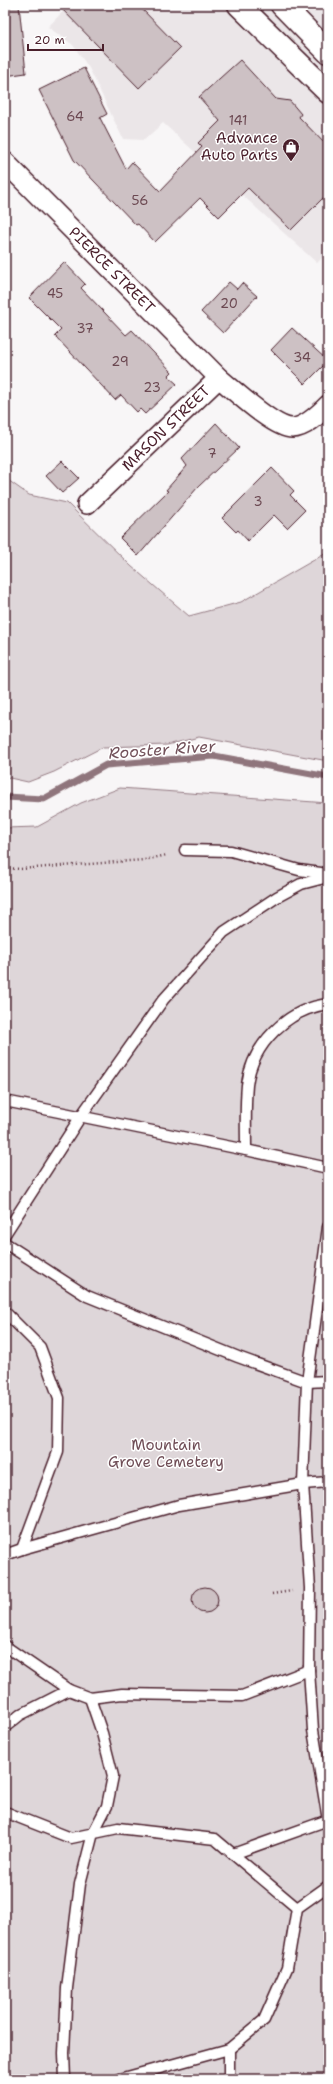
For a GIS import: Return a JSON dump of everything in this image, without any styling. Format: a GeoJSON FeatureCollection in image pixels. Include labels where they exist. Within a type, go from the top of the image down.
{"type":"FeatureCollection","features":[{"type":"Feature","properties":{"kind":"main road"},"geometry":{"type":"LineString","coordinates":[[282,5],[328,52]]}},
{"type":"Feature","properties":{"kind":"main road"},"geometry":{"type":"LineString","coordinates":[[242,6],[328,92]]}},
{"type":"Feature","properties":{"kind":"street","name":"PIERCE STREET"},"geometry":{"type":"LineString","coordinates":[[5,162],[219,378]]}},
{"type":"Feature","properties":{"kind":"street","name":"MASON STREET"},"geometry":{"type":"LineString","coordinates":[[87,504],[219,378],[278,425],[293,428],[313,419],[328,405]]}},
{"type":"Feature","properties":{"kind":"lane"},"geometry":{"type":"LineString","coordinates":[[185,850],[231,851],[299,870],[328,876]]}},
{"type":"Feature","properties":{"kind":"lane"},"geometry":{"type":"LineString","coordinates":[[5,1234],[81,1116],[163,1000],[224,932],[301,884],[328,876]]}},
{"type":"Feature","properties":{"kind":"lane"},"geometry":{"type":"LineString","coordinates":[[246,1150],[247,1084],[254,1061],[274,1030],[294,1015],[318,1005],[328,1004]]}},
{"type":"Feature","properties":{"kind":"lane"},"geometry":{"type":"LineString","coordinates":[[5,1100],[328,1168]]}},
{"type":"Feature","properties":{"kind":"lane"},"geometry":{"type":"LineString","coordinates":[[232,1854],[328,1820],[313,1730],[309,1670],[310,1588],[303,1484],[307,1382],[328,1227]]}},
{"type":"Feature","properties":{"kind":"lane"},"geometry":{"type":"LineString","coordinates":[[5,1244],[87,1296],[238,1357],[307,1382],[328,1381]]}},
{"type":"Feature","properties":{"kind":"lane"},"geometry":{"type":"LineString","coordinates":[[5,1312],[40,1347],[59,1398],[58,1452],[22,1549]]}},
{"type":"Feature","properties":{"kind":"lane"},"geometry":{"type":"LineString","coordinates":[[5,1555],[180,1505],[303,1484],[328,1482]]}},
{"type":"Feature","properties":{"kind":"lane"},"geometry":{"type":"LineString","coordinates":[[5,1646],[69,1690],[90,1698],[122,1694],[242,1696],[309,1670]]}},
{"type":"Feature","properties":{"kind":"lane"},"geometry":{"type":"LineString","coordinates":[[5,1727],[20,1714],[69,1690]]}},
{"type":"Feature","properties":{"kind":"lane"},"geometry":{"type":"LineString","coordinates":[[65,2079],[64,2053],[67,1988],[80,1884],[93,1833],[107,1806],[113,1776],[102,1733],[90,1698]]}},
{"type":"Feature","properties":{"kind":"lane"},"geometry":{"type":"LineString","coordinates":[[5,1812],[71,1838],[118,1828],[215,1839],[297,1908]]}},
{"type":"Feature","properties":{"kind":"lane"},"geometry":{"type":"LineString","coordinates":[[120,2079],[229,2049],[264,2020],[287,1968],[297,1908],[328,1886]]}},
{"type":"Feature","properties":{"kind":"lane"},"geometry":{"type":"LineString","coordinates":[[229,2049],[229,2079]]}},
{"type":"Feature","properties":{"kind":"path"},"geometry":{"type":"LineString","coordinates":[[5,868],[20,869],[144,860],[185,850]]}},
{"type":"Feature","properties":{"kind":"path"},"geometry":{"type":"LineString","coordinates":[[272,1594],[290,1591]]}},
{"type":"Feature","properties":{"kind":"shaded area"},"geometry":{"type":"Polygon","coordinates":[[[69,5],[328,5],[328,252],[317,263],[163,123],[144,140],[123,139],[89,68],[73,45],[48,27],[69,5]]]}},
{"type":"Feature","properties":{"kind":"green space"},"geometry":{"type":"Polygon","coordinates":[[[5,478],[29,495],[67,503],[131,566],[189,616],[241,602],[328,552],[328,761],[199,737],[167,745],[103,747],[54,772],[28,782],[5,777],[5,478]]]}},
{"type":"Feature","properties":{"kind":"green space","name":"Mountain Grove Cemetery"},"geometry":{"type":"Polygon","coordinates":[[[120,788],[328,803],[328,2079],[5,2079],[5,828],[37,827],[81,803],[120,788]]]}},
{"type":"Feature","properties":{"kind":"building"},"geometry":{"type":"Polygon","coordinates":[[[19,5],[26,73],[5,76],[5,6],[19,5]]]}},
{"type":"Feature","properties":{"kind":"building"},"geometry":{"type":"Polygon","coordinates":[[[58,5],[138,5],[180,48],[139,88],[58,5]]]}},
{"type":"Feature","properties":{"kind":"building"},"geometry":{"type":"Polygon","coordinates":[[[240,60],[276,99],[290,101],[301,114],[299,117],[328,147],[328,193],[291,230],[248,188],[219,217],[200,198],[155,242],[138,224],[136,225],[74,160],[39,90],[84,68],[107,114],[100,118],[126,169],[132,162],[160,191],[202,147],[198,143],[220,121],[199,97],[240,60]]]}},
{"type":"Feature","properties":{"kind":"building"},"geometry":{"type":"Polygon","coordinates":[[[64,262],[85,284],[81,288],[126,335],[132,330],[172,372],[168,376],[177,384],[145,414],[140,409],[137,412],[121,395],[115,400],[55,336],[61,330],[29,298],[64,262]]]}},
{"type":"Feature","properties":{"kind":"building"},"geometry":{"type":"Polygon","coordinates":[[[229,282],[237,289],[242,283],[257,296],[223,333],[201,312],[229,282]]]}},
{"type":"Feature","properties":{"kind":"building"},"geometry":{"type":"Polygon","coordinates":[[[292,328],[328,361],[305,384],[271,350],[292,328]]]}},
{"type":"Feature","properties":{"kind":"building"},"geometry":{"type":"Polygon","coordinates":[[[216,423],[239,448],[198,487],[138,556],[120,538],[168,491],[166,490],[187,466],[182,459],[216,423]]]}},
{"type":"Feature","properties":{"kind":"building"},"geometry":{"type":"Polygon","coordinates":[[[62,461],[79,478],[62,493],[46,476],[62,461]]]}},
{"type":"Feature","properties":{"kind":"building"},"geometry":{"type":"Polygon","coordinates":[[[272,468],[294,491],[290,495],[305,510],[287,528],[274,515],[248,541],[238,530],[236,532],[222,518],[272,468]]]}},
{"type":"Feature","properties":{"kind":"building"},"geometry":{"type":"Polygon","coordinates":[[[205,1587],[214,1591],[218,1600],[214,1609],[205,1613],[196,1609],[192,1600],[196,1591],[205,1587]]]}},
{"type":"Feature","properties":{"kind":"waterway","name":"Rooster River"},"geometry":{"type":"LineString","coordinates":[[5,797],[44,799],[106,765],[214,756],[328,777]]}},
{"type":"Feature","properties":{"kind":"place","name":"Advance Auto Parts"},"geometry":{"type":"Point","coordinates":[291,162]}}]}
